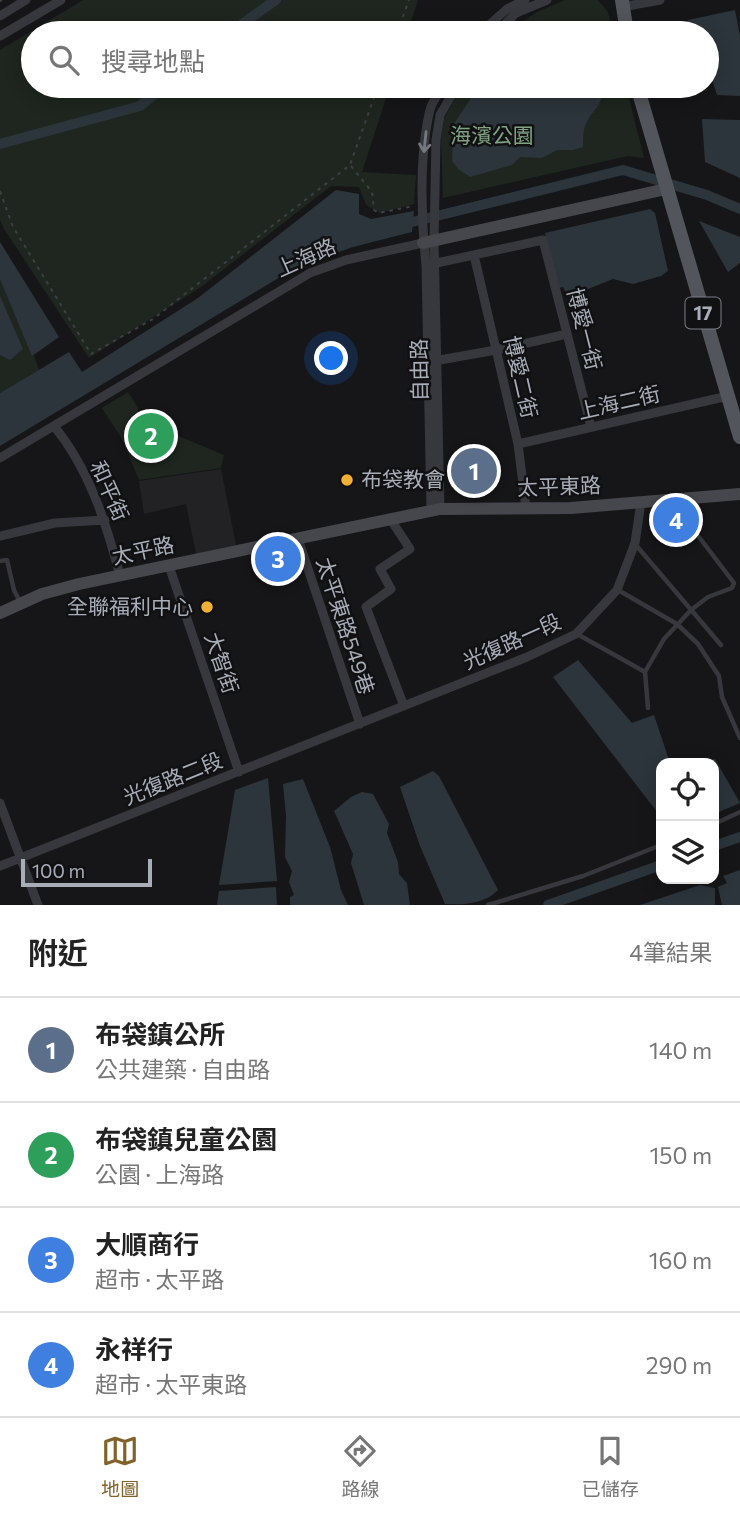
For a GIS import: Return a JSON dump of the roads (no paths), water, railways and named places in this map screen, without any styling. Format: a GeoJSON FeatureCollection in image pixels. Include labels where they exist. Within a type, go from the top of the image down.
{"type":"FeatureCollection","features":[{"type":"Feature","properties":{"kind":"main road","name":"17"},"geometry":{"type":"LineString","coordinates":[[640,98],[740,437]]}},
{"type":"Feature","properties":{"kind":"main road","name":"上海路"},"geometry":{"type":"LineString","coordinates":[[429,237],[666,189]]}},
{"type":"Feature","properties":{"kind":"main road","name":"太平東路"},"geometry":{"type":"LineString","coordinates":[[298,539],[436,510],[571,508],[740,494]]}},
{"type":"Feature","properties":{"kind":"main road","name":"太平路"},"geometry":{"type":"LineString","coordinates":[[0,613],[41,594],[298,539]]}},
{"type":"Feature","properties":{"kind":"street"},"geometry":{"type":"LineString","coordinates":[[0,16],[26,0]]}},
{"type":"Feature","properties":{"kind":"street"},"geometry":{"type":"LineString","coordinates":[[25,21],[61,0]]}},
{"type":"Feature","properties":{"kind":"street"},"geometry":{"type":"LineString","coordinates":[[494,21],[507,9],[525,0]]}},
{"type":"Feature","properties":{"kind":"street"},"geometry":{"type":"LineString","coordinates":[[508,21],[516,13],[547,0]]}},
{"type":"Feature","properties":{"kind":"street"},"geometry":{"type":"LineString","coordinates":[[622,4],[660,0]]}},
{"type":"Feature","properties":{"kind":"street"},"geometry":{"type":"LineString","coordinates":[[0,36],[21,24]]}},
{"type":"Feature","properties":{"kind":"street"},"geometry":{"type":"LineString","coordinates":[[429,237],[424,203],[424,145],[430,107],[436,98]]}},
{"type":"Feature","properties":{"kind":"street"},"geometry":{"type":"LineString","coordinates":[[429,237],[434,202],[436,140],[440,115],[450,98]]}},
{"type":"Feature","properties":{"kind":"street","name":"自由路"},"geometry":{"type":"LineString","coordinates":[[429,237],[436,510]]}},
{"type":"Feature","properties":{"kind":"street","name":"上海路"},"geometry":{"type":"LineString","coordinates":[[0,458],[310,273],[429,237]]}},
{"type":"Feature","properties":{"kind":"street","name":"博愛一街"},"geometry":{"type":"LineString","coordinates":[[470,255],[542,240],[591,427]]}},
{"type":"Feature","properties":{"kind":"street"},"geometry":{"type":"LineString","coordinates":[[431,264],[470,255]]}},
{"type":"Feature","properties":{"kind":"street","name":"博愛二街"},"geometry":{"type":"LineString","coordinates":[[470,255],[518,444],[526,508]]}},
{"type":"Feature","properties":{"kind":"street"},"geometry":{"type":"LineString","coordinates":[[433,361],[567,334]]}},
{"type":"Feature","properties":{"kind":"street","name":"上海二街"},"geometry":{"type":"LineString","coordinates":[[518,444],[728,396]]}},
{"type":"Feature","properties":{"kind":"street","name":"和平街"},"geometry":{"type":"LineString","coordinates":[[54,426],[63,436],[96,497],[120,576]]}},
{"type":"Feature","properties":{"kind":"street","name":"光復路一段"},"geometry":{"type":"LineString","coordinates":[[360,724],[527,657],[576,634],[617,590],[635,543],[641,502]]}},
{"type":"Feature","properties":{"kind":"street"},"geometry":{"type":"LineString","coordinates":[[0,536],[55,523],[105,520]]}},
{"type":"Feature","properties":{"kind":"street"},"geometry":{"type":"LineString","coordinates":[[391,520],[410,549],[380,569],[391,589],[366,607],[404,706]]}},
{"type":"Feature","properties":{"kind":"street","name":"太平東路549巷"},"geometry":{"type":"LineString","coordinates":[[298,539],[360,724]]}},
{"type":"Feature","properties":{"kind":"street","name":"大智街"},"geometry":{"type":"LineString","coordinates":[[169,566],[239,772]]}},
{"type":"Feature","properties":{"kind":"street","name":"光復路二段"},"geometry":{"type":"LineString","coordinates":[[0,866],[360,724]]}},
{"type":"Feature","properties":{"kind":"street"},"geometry":{"type":"LineString","coordinates":[[0,803],[38,905]]}},
{"type":"Feature","properties":{"kind":"lane"},"geometry":{"type":"LineString","coordinates":[[648,708],[645,672],[664,639],[691,610],[708,597],[732,588],[734,583],[699,537]]}},
{"type":"Feature","properties":{"kind":"lane"},"geometry":{"type":"LineString","coordinates":[[635,543],[721,645]]}},
{"type":"Feature","properties":{"kind":"lane"},"geometry":{"type":"LineString","coordinates":[[0,561],[7,560],[14,590],[21,603]]}},
{"type":"Feature","properties":{"kind":"lane"},"geometry":{"type":"LineString","coordinates":[[617,590],[677,624],[698,644],[719,677],[722,697],[740,738]]}},
{"type":"Feature","properties":{"kind":"lane"},"geometry":{"type":"LineString","coordinates":[[576,634],[645,672]]}},
{"type":"Feature","properties":{"kind":"lane"},"geometry":{"type":"LineString","coordinates":[[719,822],[740,812]]}},
{"type":"Feature","properties":{"kind":"lane"},"geometry":{"type":"LineString","coordinates":[[488,905],[583,876],[656,847]]}},
{"type":"Feature","properties":{"kind":"waterway"},"geometry":{"type":"LineString","coordinates":[[246,21],[276,0]]}},
{"type":"Feature","properties":{"kind":"waterway"},"geometry":{"type":"LineString","coordinates":[[0,144],[140,106],[150,98]]}},
{"type":"Feature","properties":{"kind":"waterway"},"geometry":{"type":"LineString","coordinates":[[400,225],[623,170],[707,195],[740,209]]}},
{"type":"Feature","properties":{"kind":"waterway"},"geometry":{"type":"LineString","coordinates":[[719,844],[740,837]]}},
{"type":"Feature","properties":{"kind":"waterway"},"geometry":{"type":"LineString","coordinates":[[548,905],[656,867]]}},
{"type":"Feature","properties":{"kind":"place","name":"布袋鎮兒童公園"},"geometry":{"type":"Point","coordinates":[151,436]}},
{"type":"Feature","properties":{"kind":"place","name":"布袋鎮公所"},"geometry":{"type":"Point","coordinates":[474,471]}},
{"type":"Feature","properties":{"kind":"place","name":"布袋教會"},"geometry":{"type":"Point","coordinates":[347,480]}},
{"type":"Feature","properties":{"kind":"place","name":"永祥行"},"geometry":{"type":"Point","coordinates":[676,520]}},
{"type":"Feature","properties":{"kind":"place","name":"大順商行"},"geometry":{"type":"Point","coordinates":[278,559]}},
{"type":"Feature","properties":{"kind":"place","name":"全聯福利中心"},"geometry":{"type":"Point","coordinates":[207,607]}},
{"type":"Feature","properties":{"kind":"park label","name":"海濱公園"},"geometry":{"type":"Point","coordinates":[492,136]}}]}
